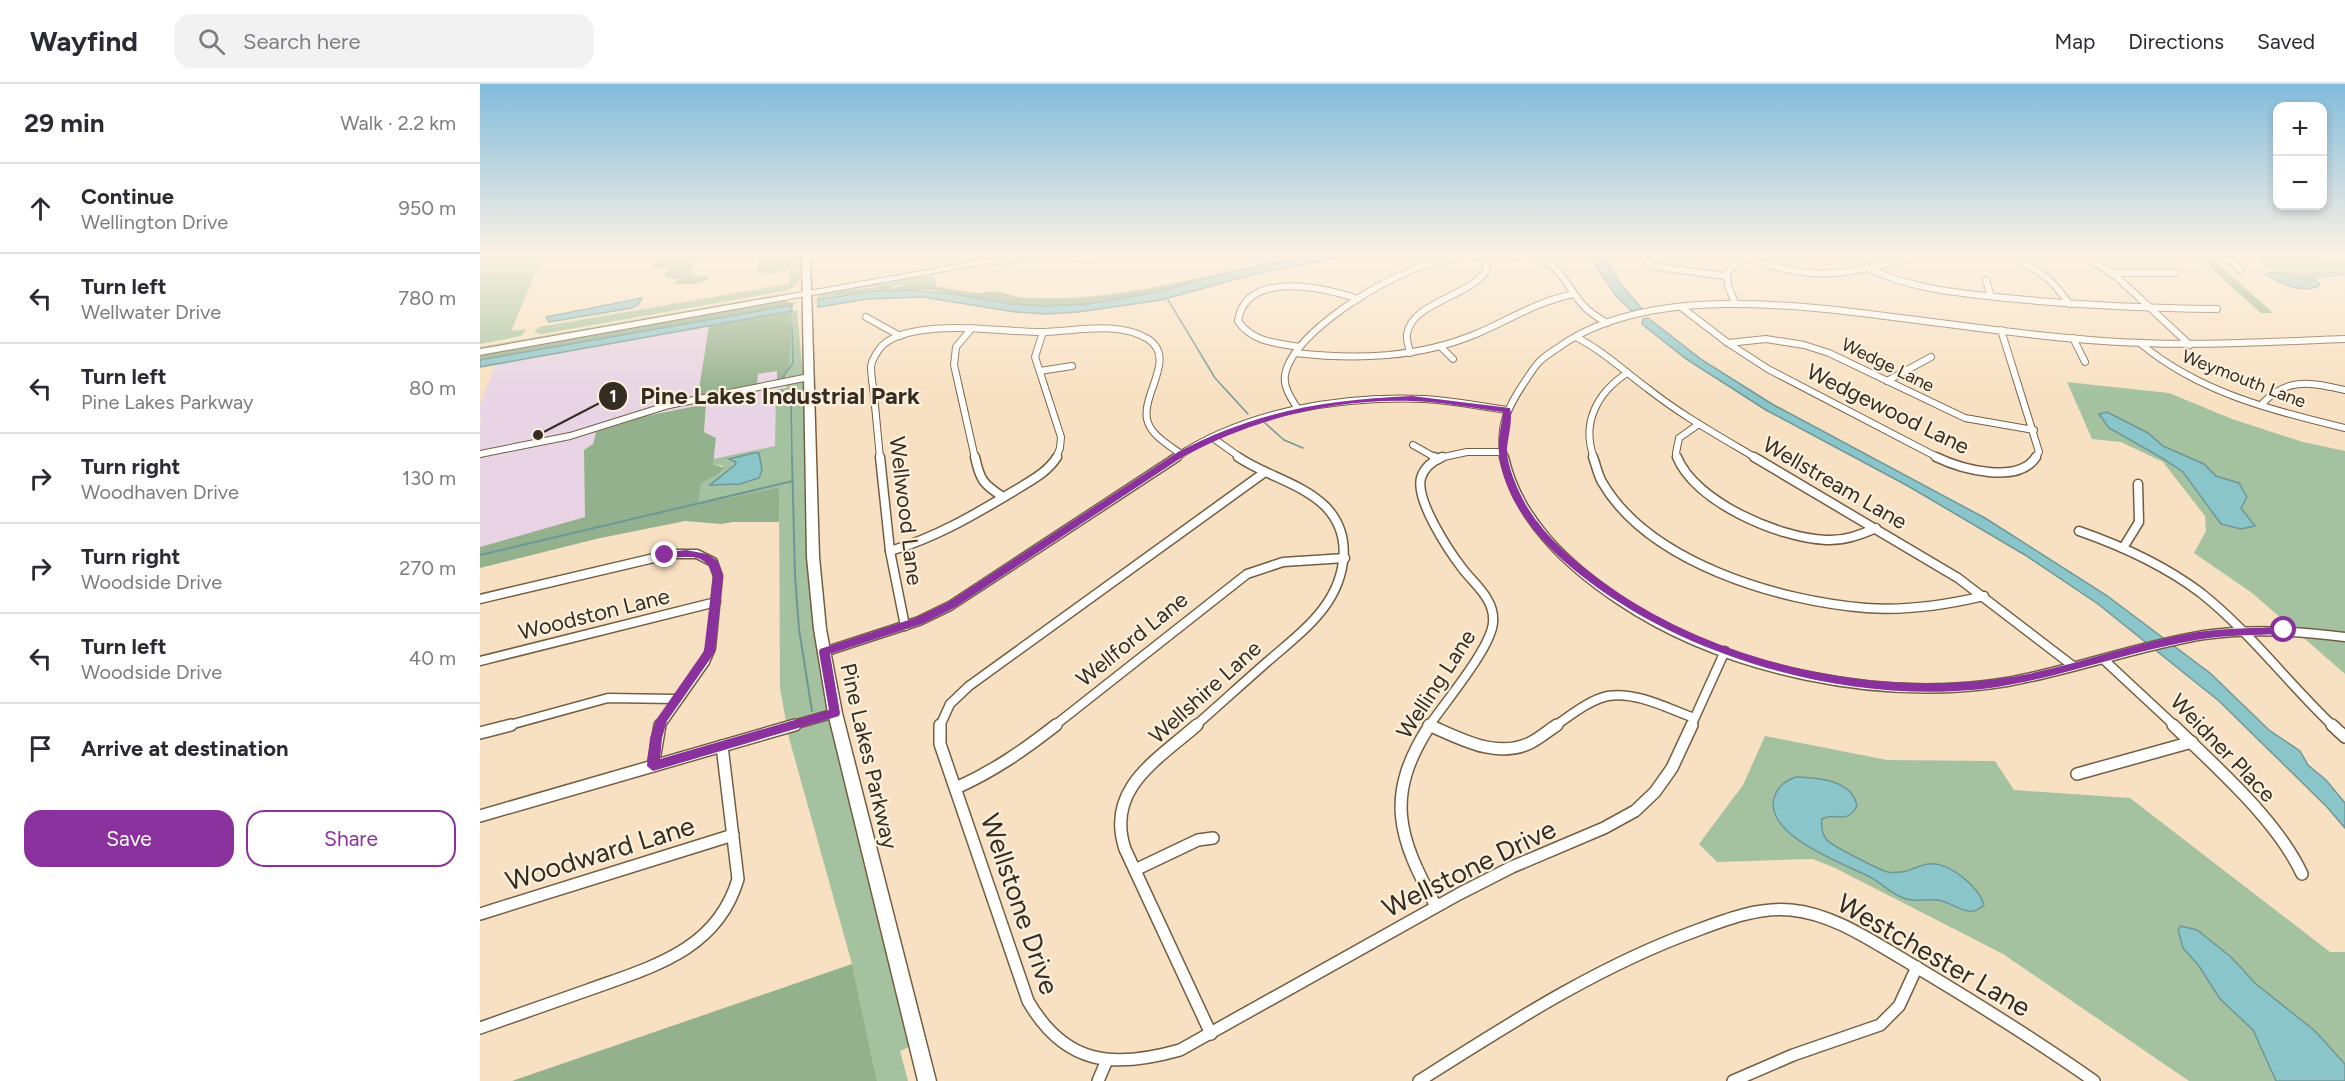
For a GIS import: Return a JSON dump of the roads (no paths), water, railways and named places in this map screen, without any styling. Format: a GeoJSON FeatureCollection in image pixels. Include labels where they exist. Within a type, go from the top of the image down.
{"type":"FeatureCollection","features":[{"type":"Feature","properties":{"kind":"main road"},"geometry":{"type":"LineString","coordinates":[[480,346],[748,302]]}},
{"type":"Feature","properties":{"kind":"main road"},"geometry":{"type":"LineString","coordinates":[[480,352],[754,302]]}},
{"type":"Feature","properties":{"kind":"street","name":"Pine Lakes Parkway"},"geometry":{"type":"LineString","coordinates":[[806,302],[813,557],[824,652],[835,713],[927,1081]]}},
{"type":"Feature","properties":{"kind":"street"},"geometry":{"type":"LineString","coordinates":[[1248,302],[1240,308],[1238,321],[1248,333],[1297,350],[1346,357],[1410,353],[1440,347],[1476,334],[1543,302]]}},
{"type":"Feature","properties":{"kind":"street"},"geometry":{"type":"LineString","coordinates":[[1298,409],[1288,390],[1285,376],[1288,365],[1297,350],[1318,328],[1353,302]]}},
{"type":"Feature","properties":{"kind":"street"},"geometry":{"type":"LineString","coordinates":[[1410,353],[1406,338],[1412,323],[1427,310],[1442,302]]}},
{"type":"Feature","properties":{"kind":"street"},"geometry":{"type":"LineString","coordinates":[[1580,302],[1586,309],[1607,323]]}},
{"type":"Feature","properties":{"kind":"street"},"geometry":{"type":"LineString","coordinates":[[2045,302],[2151,308],[2217,309]]}},
{"type":"Feature","properties":{"kind":"street"},"geometry":{"type":"LineString","coordinates":[[2144,302],[2190,345]]}},
{"type":"Feature","properties":{"kind":"street"},"geometry":{"type":"LineString","coordinates":[[2345,339],[2190,345],[2140,343],[2073,338],[1804,307],[1735,303],[1681,306],[1607,323],[1576,337],[1551,352],[1530,371],[1507,410],[1503,452],[1507,471],[1522,506],[1541,533],[1569,562],[1598,585],[1644,614],[1688,636],[1725,651],[1797,672],[1896,687],[1979,685],[2018,680],[2181,639],[2241,631],[2293,631],[2345,637]]}},
{"type":"Feature","properties":{"kind":"street","name":"Wedgewood Lane"},"geometry":{"type":"LineString","coordinates":[[1681,306],[1728,343],[1795,384],[1932,456],[1962,467],[2000,472],[2026,467],[2034,462],[2039,452],[2001,330]]}},
{"type":"Feature","properties":{"kind":"street"},"geometry":{"type":"LineString","coordinates":[[866,317],[900,336]]}},
{"type":"Feature","properties":{"kind":"street","name":"Wellwood Lane"},"geometry":{"type":"LineString","coordinates":[[905,626],[891,551],[871,366],[877,351],[900,336],[935,327],[1043,332],[1118,330],[1138,334],[1153,343],[1160,358],[1146,406],[1147,421],[1155,436],[1181,454]]}},
{"type":"Feature","properties":{"kind":"street"},"geometry":{"type":"LineString","coordinates":[[972,328],[956,346],[954,365],[979,476],[985,486],[1003,497]]}},
{"type":"Feature","properties":{"kind":"street"},"geometry":{"type":"LineString","coordinates":[[891,551],[938,536],[1044,471],[1054,461],[1060,449],[1061,434],[1035,352],[1043,332]]}},
{"type":"Feature","properties":{"kind":"street","name":"Wellstream Lane"},"geometry":{"type":"LineString","coordinates":[[1576,337],[1603,352],[1627,373],[1699,424],[1929,559],[1984,596],[2073,666]]}},
{"type":"Feature","properties":{"kind":"street"},"geometry":{"type":"LineString","coordinates":[[2073,338],[2085,362]]}},
{"type":"Feature","properties":{"kind":"street","name":"Wedge Lane"},"geometry":{"type":"LineString","coordinates":[[1728,343],[1761,339],[1802,344],[1825,352],[1969,420],[2034,430]]}},
{"type":"Feature","properties":{"kind":"street","name":"Weymouth Lane"},"geometry":{"type":"LineString","coordinates":[[2140,343],[2152,355],[2174,368],[2261,405],[2345,428]]}},
{"type":"Feature","properties":{"kind":"street"},"geometry":{"type":"LineString","coordinates":[[1440,347],[1453,359]]}},
{"type":"Feature","properties":{"kind":"street"},"geometry":{"type":"LineString","coordinates":[[1887,381],[1931,357]]}},
{"type":"Feature","properties":{"kind":"street"},"geometry":{"type":"LineString","coordinates":[[1040,371],[1072,366]]}},
{"type":"Feature","properties":{"kind":"street"},"geometry":{"type":"LineString","coordinates":[[1627,373],[1606,389],[1592,414],[1588,434],[1590,453],[1603,482],[1622,507],[1667,545],[1704,566],[1743,582],[1788,596],[1834,605],[1881,609],[1915,608],[1984,596]]}},
{"type":"Feature","properties":{"kind":"street"},"geometry":{"type":"LineString","coordinates":[[480,454],[570,436],[643,413],[809,380]]}},
{"type":"Feature","properties":{"kind":"street"},"geometry":{"type":"LineString","coordinates":[[2261,405],[2275,389],[2287,385],[2309,384],[2345,390]]}},
{"type":"Feature","properties":{"kind":"street"},"geometry":{"type":"LineString","coordinates":[[824,652],[905,626],[959,601],[1181,454],[1213,438],[1257,421],[1298,409],[1352,401],[1412,399],[1507,410]]}},
{"type":"Feature","properties":{"kind":"street"},"geometry":{"type":"LineString","coordinates":[[1699,424],[1681,435],[1676,443],[1677,455],[1696,483],[1722,504],[1760,523],[1809,537],[1845,539],[1876,528]]}},
{"type":"Feature","properties":{"kind":"street","name":"Wellshire Lane"},"geometry":{"type":"LineString","coordinates":[[1211,1034],[1135,870],[1118,828],[1119,808],[1129,788],[1317,617],[1330,602],[1339,586],[1345,558],[1341,531],[1324,506],[1311,495],[1264,472],[1213,438]]}},
{"type":"Feature","properties":{"kind":"street"},"geometry":{"type":"LineString","coordinates":[[1413,445],[1438,459],[1459,453],[1503,452]]}},
{"type":"Feature","properties":{"kind":"street","name":"Welling Lane"},"geometry":{"type":"LineString","coordinates":[[1436,906],[1420,881],[1411,861],[1403,833],[1400,806],[1404,778],[1409,760],[1429,725],[1488,640],[1494,621],[1487,598],[1446,544],[1424,499],[1420,477],[1426,468],[1438,459]]}},
{"type":"Feature","properties":{"kind":"street","name":"Wellstone Drive"},"geometry":{"type":"LineString","coordinates":[[1264,472],[955,697],[942,716],[938,730],[940,744],[1032,1009],[1042,1024],[1060,1042],[1082,1054],[1107,1060],[1134,1061],[1180,1050],[1436,906],[1512,867],[1604,828],[1635,811],[1668,774],[1725,651]]}},
{"type":"Feature","properties":{"kind":"street"},"geometry":{"type":"LineString","coordinates":[[2123,548],[2133,536],[2140,520],[2138,484]]}},
{"type":"Feature","properties":{"kind":"street"},"geometry":{"type":"LineString","coordinates":[[2079,531],[2123,548],[2189,584],[2241,631],[2308,703],[2345,737]]}},
{"type":"Feature","properties":{"kind":"street"},"geometry":{"type":"LineString","coordinates":[[480,598],[658,556],[686,553],[703,556],[715,565],[718,576],[710,652],[675,699],[658,729],[653,766]]}},
{"type":"Feature","properties":{"kind":"street","name":"Wellford Lane"},"geometry":{"type":"LineString","coordinates":[[956,788],[996,770],[1020,753],[1247,574],[1288,560],[1345,558]]}},
{"type":"Feature","properties":{"kind":"street","name":"Woodston Lane"},"geometry":{"type":"LineString","coordinates":[[480,661],[716,602]]}},
{"type":"Feature","properties":{"kind":"street","name":"Weidner Place"},"geometry":{"type":"LineString","coordinates":[[2103,659],[2192,742],[2273,829],[2298,863],[2302,874]]}},
{"type":"Feature","properties":{"kind":"street"},"geometry":{"type":"LineString","coordinates":[[1429,725],[1475,745],[1505,750],[1530,743],[1588,704],[1609,696],[1638,698],[1694,718]]}},
{"type":"Feature","properties":{"kind":"street"},"geometry":{"type":"LineString","coordinates":[[480,733],[608,698],[675,699]]}},
{"type":"Feature","properties":{"kind":"street"},"geometry":{"type":"LineString","coordinates":[[480,816],[835,713]]}},
{"type":"Feature","properties":{"kind":"street"},"geometry":{"type":"LineString","coordinates":[[2077,774],[2192,742]]}},
{"type":"Feature","properties":{"kind":"street"},"geometry":{"type":"LineString","coordinates":[[480,1028],[666,962],[687,950],[712,928],[732,900],[738,879],[722,746]]}},
{"type":"Feature","properties":{"kind":"street","name":"Woodward Lane"},"geometry":{"type":"LineString","coordinates":[[480,914],[733,835]]}},
{"type":"Feature","properties":{"kind":"street"},"geometry":{"type":"LineString","coordinates":[[1135,870],[1197,840],[1213,838]]}},
{"type":"Feature","properties":{"kind":"street","name":"Westchester Lane"},"geometry":{"type":"LineString","coordinates":[[1419,1081],[1577,983],[1650,948],[1753,912],[1782,909],[1822,917],[1855,932],[1983,1006],[2094,1081]]}},
{"type":"Feature","properties":{"kind":"street"},"geometry":{"type":"LineString","coordinates":[[1733,1081],[1793,1055],[1880,1025],[1892,1016],[1901,1003],[1917,968]]}},
{"type":"Feature","properties":{"kind":"street"},"geometry":{"type":"LineString","coordinates":[[1098,1081],[1107,1060]]}},
{"type":"Feature","properties":{"kind":"water"},"geometry":{"type":"Polygon","coordinates":[[[624,302],[640,302],[632,308],[549,322],[546,317],[624,302]]]}},
{"type":"Feature","properties":{"kind":"water"},"geometry":{"type":"Polygon","coordinates":[[[818,302],[852,302],[818,307],[818,302]]]}},
{"type":"Feature","properties":{"kind":"water"},"geometry":{"type":"Polygon","coordinates":[[[951,302],[997,302],[1044,306],[1103,302],[1150,302],[1078,312],[1046,314],[1015,312],[951,302]]]}},
{"type":"Feature","properties":{"kind":"water"},"geometry":{"type":"Polygon","coordinates":[[[1622,302],[1636,302],[1642,309],[1632,311],[1622,302]]]}},
{"type":"Feature","properties":{"kind":"water"},"geometry":{"type":"Polygon","coordinates":[[[792,305],[792,311],[480,367],[480,360],[792,305]]]}},
{"type":"Feature","properties":{"kind":"water"},"geometry":{"type":"Polygon","coordinates":[[[1648,318],[1702,360],[1772,404],[1985,518],[2106,595],[2210,673],[2269,730],[2300,751],[2308,765],[2326,780],[2345,803],[2345,828],[2327,807],[2219,701],[2098,604],[2025,555],[1908,486],[1766,410],[1686,359],[1642,324],[1643,319],[1648,318]]]}},
{"type":"Feature","properties":{"kind":"water"},"geometry":{"type":"Polygon","coordinates":[[[2107,412],[2148,433],[2163,446],[2204,464],[2216,476],[2239,483],[2247,497],[2241,508],[2255,526],[2241,529],[2221,524],[2183,472],[2109,428],[2099,414],[2107,412]]]}},
{"type":"Feature","properties":{"kind":"water"},"geometry":{"type":"Polygon","coordinates":[[[759,453],[762,470],[759,478],[740,484],[710,485],[735,465],[736,462],[729,459],[759,453]]]}},
{"type":"Feature","properties":{"kind":"water"},"geometry":{"type":"Polygon","coordinates":[[[1796,777],[1823,779],[1841,785],[1854,797],[1857,806],[1849,815],[1822,819],[1823,833],[1830,843],[1888,872],[1905,871],[1928,864],[1945,867],[1970,883],[1984,905],[1970,911],[1941,901],[1906,899],[1870,877],[1809,847],[1781,825],[1774,812],[1774,798],[1778,790],[1785,782],[1796,777]]]}},
{"type":"Feature","properties":{"kind":"water"},"geometry":{"type":"Polygon","coordinates":[[[2181,926],[2197,930],[2231,957],[2256,984],[2315,1031],[2345,1064],[2345,1081],[2276,1081],[2253,1030],[2220,999],[2199,966],[2183,948],[2178,930],[2181,926]]]}},
{"type":"Feature","properties":{"kind":"waterway"},"geometry":{"type":"LineString","coordinates":[[1169,302],[1215,378],[1248,414]]}},
{"type":"Feature","properties":{"kind":"waterway"},"geometry":{"type":"LineString","coordinates":[[782,378],[793,363],[792,326]]}},
{"type":"Feature","properties":{"kind":"waterway"},"geometry":{"type":"LineString","coordinates":[[788,396],[791,398],[792,458]]}},
{"type":"Feature","properties":{"kind":"waterway"},"geometry":{"type":"LineString","coordinates":[[1265,423],[1284,440],[1303,448]]}},
{"type":"Feature","properties":{"kind":"waterway"},"geometry":{"type":"LineString","coordinates":[[792,457],[793,481]]}},
{"type":"Feature","properties":{"kind":"waterway"},"geometry":{"type":"LineString","coordinates":[[480,555],[793,481]]}},
{"type":"Feature","properties":{"kind":"waterway"},"geometry":{"type":"LineString","coordinates":[[793,481],[799,629],[812,711]]}},
{"type":"Feature","properties":{"kind":"place","name":"Pine Lakes Industrial Park"},"geometry":{"type":"Point","coordinates":[538,435]}}]}
